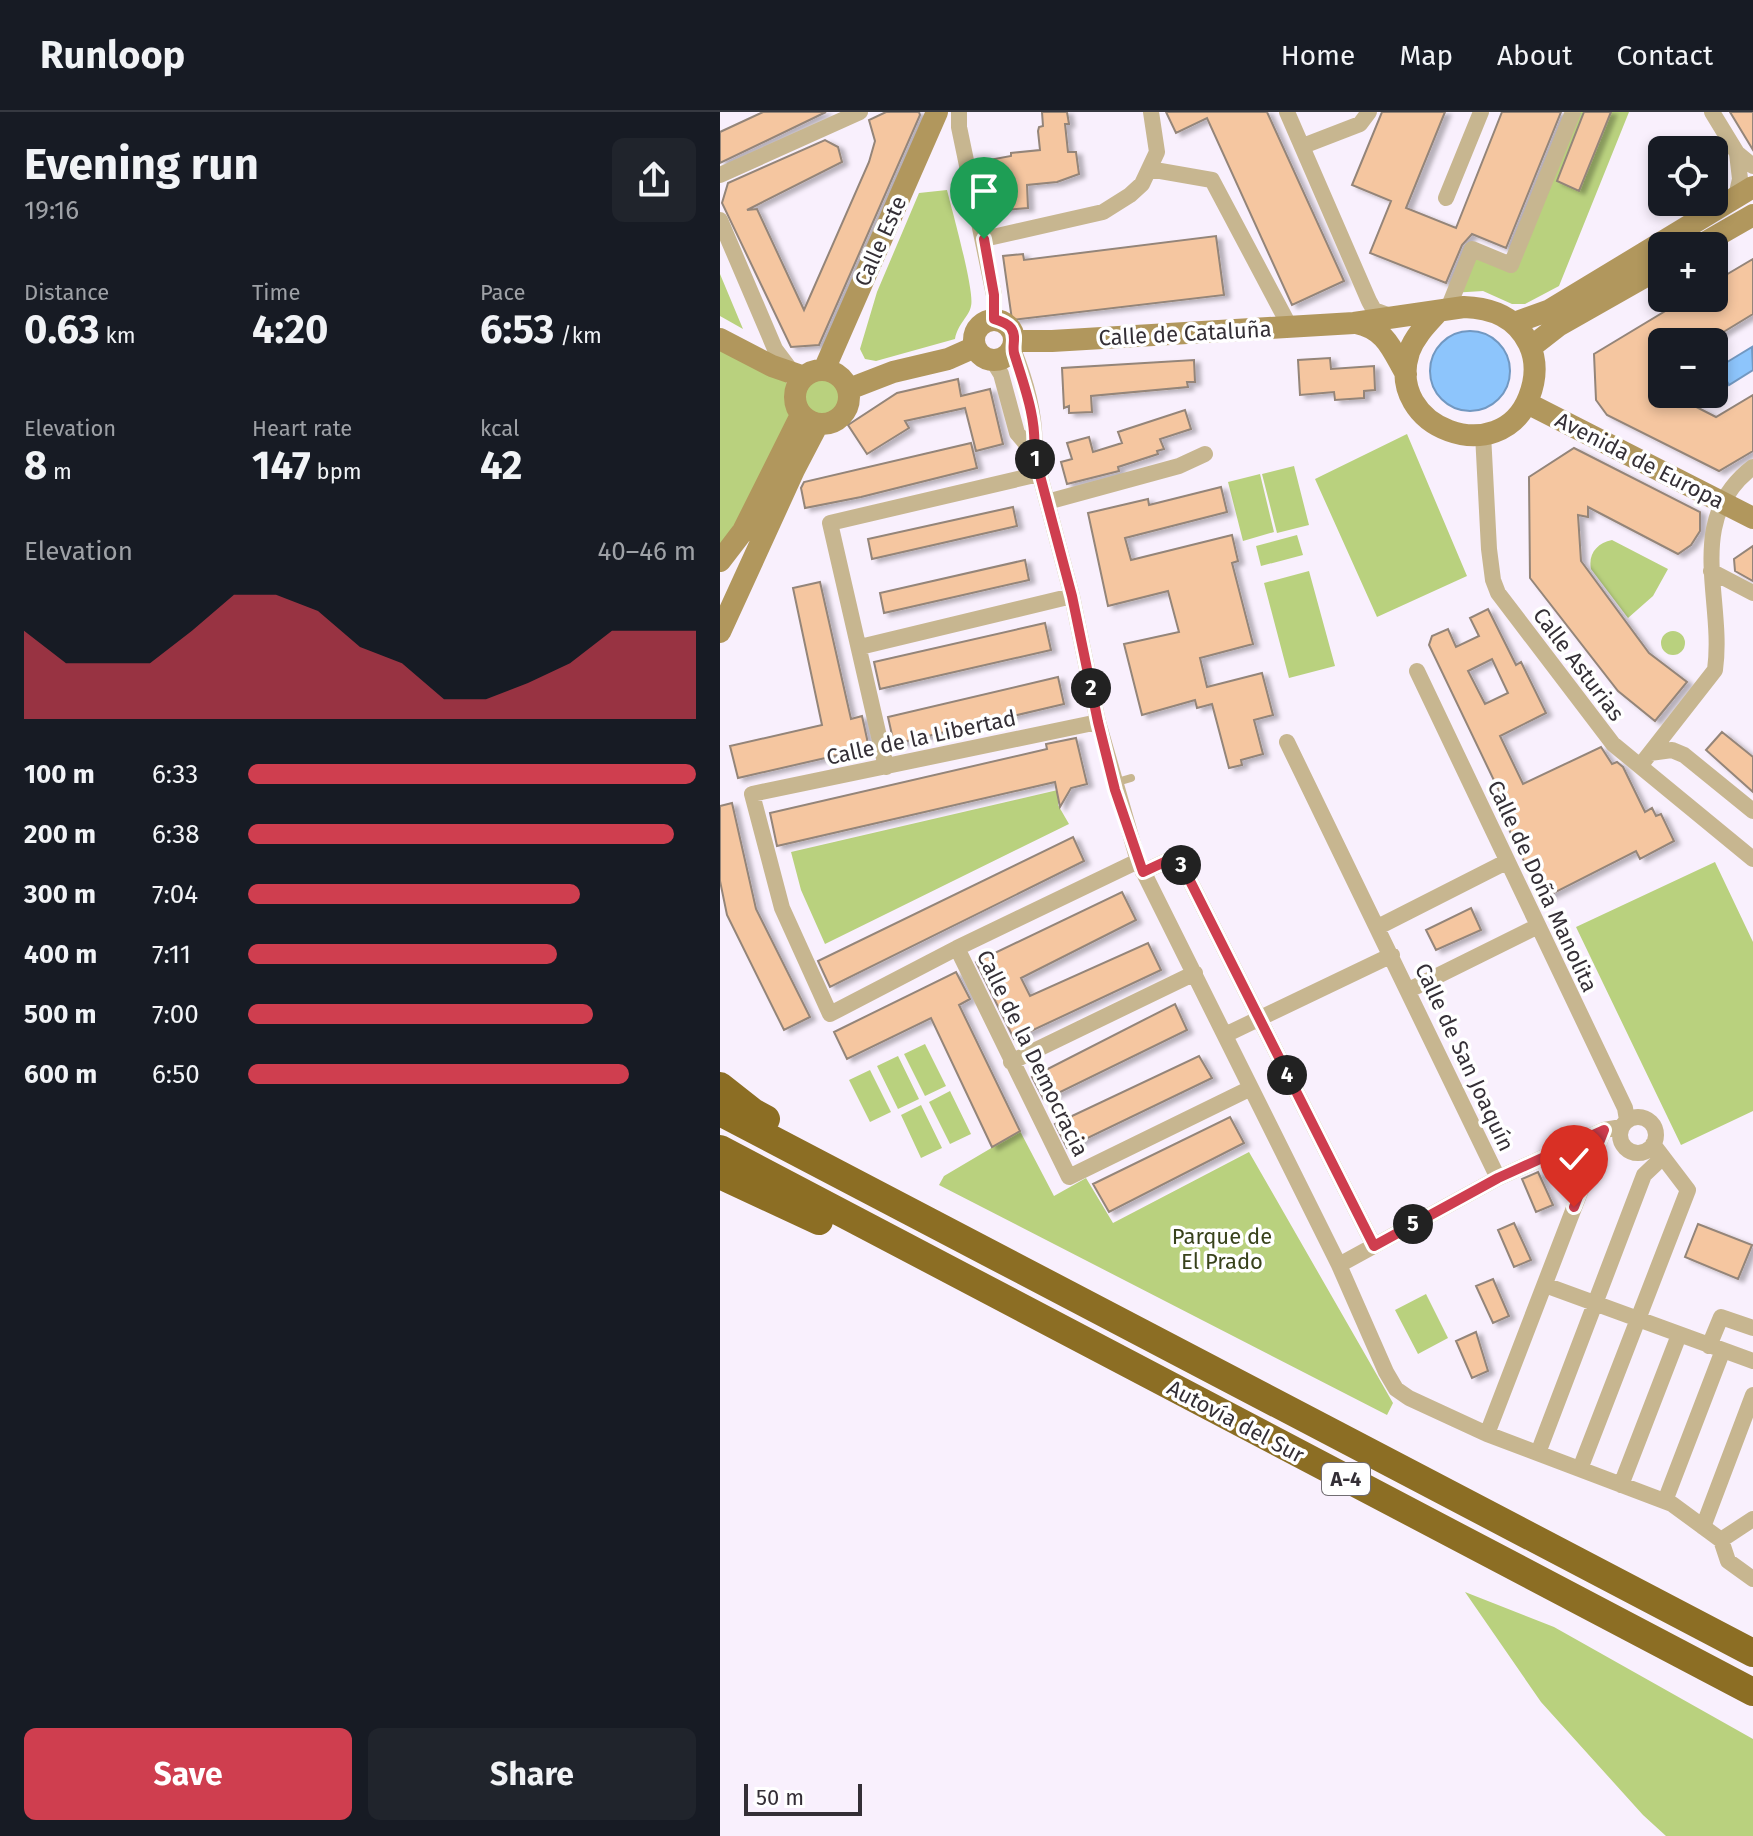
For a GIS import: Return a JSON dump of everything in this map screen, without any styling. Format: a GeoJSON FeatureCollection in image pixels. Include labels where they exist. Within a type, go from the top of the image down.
{"type":"FeatureCollection","features":[{"type":"Feature","properties":{"kind":"highway"},"geometry":{"type":"LineString","coordinates":[[720,1086],[753,1112],[888,1183],[951,1232]]}},
{"type":"Feature","properties":{"kind":"highway","name":"Autovía del Sur"},"geometry":{"type":"LineString","coordinates":[[720,1112],[1753,1653]]}},
{"type":"Feature","properties":{"kind":"highway","name":"Autovía del Sur"},"geometry":{"type":"LineString","coordinates":[[720,1149],[1753,1692]]}},
{"type":"Feature","properties":{"kind":"highway"},"geometry":{"type":"LineString","coordinates":[[720,1175],[895,1257],[939,1266]]}},
{"type":"Feature","properties":{"kind":"main road","name":"Calle Este"},"geometry":{"type":"LineString","coordinates":[[801,388],[937,112]]}},
{"type":"Feature","properties":{"kind":"main road"},"geometry":{"type":"LineString","coordinates":[[1514,323],[1550,310],[1744,192]]}},
{"type":"Feature","properties":{"kind":"main road"},"geometry":{"type":"LineString","coordinates":[[1727,232],[1749,221]]}},
{"type":"Feature","properties":{"kind":"main road"},"geometry":{"type":"LineString","coordinates":[[1531,347],[1558,326],[1648,275]]}},
{"type":"Feature","properties":{"kind":"main road"},"geometry":{"type":"LineString","coordinates":[[1354,323],[1371,327],[1382,334],[1406,374],[1410,393],[1419,410],[1429,421],[1457,434],[1483,434],[1503,427],[1517,416],[1527,403],[1534,385],[1535,366],[1531,347],[1514,323],[1499,313],[1464,307],[1442,312],[1417,335],[1409,354],[1406,374]]}},
{"type":"Feature","properties":{"kind":"main road","name":"Calle de Cataluña"},"geometry":{"type":"LineString","coordinates":[[1014,345],[1354,323],[1442,312]]}},
{"type":"Feature","properties":{"kind":"main road"},"geometry":{"type":"LineString","coordinates":[[994,319],[1009,326],[1014,345],[1008,355],[993,361],[979,354],[973,339],[980,325],[994,319]]}},
{"type":"Feature","properties":{"kind":"main road"},"geometry":{"type":"LineString","coordinates":[[720,339],[801,388],[832,423],[843,415],[849,403],[849,389],[844,379],[835,372],[801,388],[743,531],[720,561]]}},
{"type":"Feature","properties":{"kind":"main road"},"geometry":{"type":"LineString","coordinates":[[849,389],[893,372],[948,359],[975,347]]}},
{"type":"Feature","properties":{"kind":"main road"},"geometry":{"type":"LineString","coordinates":[[720,632],[794,470],[801,388]]}},
{"type":"Feature","properties":{"kind":"main road","name":"Avenida de Europa"},"geometry":{"type":"LineString","coordinates":[[1527,403],[1753,518]]}},
{"type":"Feature","properties":{"kind":"street"},"geometry":{"type":"LineString","coordinates":[[720,175],[828,119],[860,112]]}},
{"type":"Feature","properties":{"kind":"street"},"geometry":{"type":"LineString","coordinates":[[959,112],[959,127],[994,295],[994,319]]}},
{"type":"Feature","properties":{"kind":"street"},"geometry":{"type":"LineString","coordinates":[[984,239],[1103,212],[1130,195],[1142,184],[1157,152],[1155,120],[1151,112]]}},
{"type":"Feature","properties":{"kind":"street"},"geometry":{"type":"LineString","coordinates":[[1287,112],[1369,301],[1379,313],[1394,317]]}},
{"type":"Feature","properties":{"kind":"street"},"geometry":{"type":"LineString","coordinates":[[1303,146],[1360,124],[1369,112]]}},
{"type":"Feature","properties":{"kind":"street"},"geometry":{"type":"LineString","coordinates":[[1446,198],[1481,112]]}},
{"type":"Feature","properties":{"kind":"street"},"geometry":{"type":"LineString","coordinates":[[1442,312],[1472,249],[1511,265],[1573,112]]}},
{"type":"Feature","properties":{"kind":"street"},"geometry":{"type":"LineString","coordinates":[[1712,112],[1737,153],[1753,166]]}},
{"type":"Feature","properties":{"kind":"street"},"geometry":{"type":"LineString","coordinates":[[1737,153],[1744,192]]}},
{"type":"Feature","properties":{"kind":"street"},"geometry":{"type":"LineString","coordinates":[[1149,169],[1212,180],[1290,327]]}},
{"type":"Feature","properties":{"kind":"street"},"geometry":{"type":"LineString","coordinates":[[720,220],[775,349],[801,388]]}},
{"type":"Feature","properties":{"kind":"street"},"geometry":{"type":"LineString","coordinates":[[1014,345],[1036,432],[1034,453],[1072,596],[1098,722],[1140,866],[1339,1265],[1396,1389],[1487,1434],[1665,1501],[1721,1540],[1728,1561],[1753,1579]]}},
{"type":"Feature","properties":{"kind":"street"},"geometry":{"type":"LineString","coordinates":[[993,361],[1001,374],[1017,433],[1034,453]]}},
{"type":"Feature","properties":{"kind":"street","name":"Calle Asturias"},"geometry":{"type":"LineString","coordinates":[[1483,434],[1489,549],[1498,593],[1613,744],[1645,760],[1753,859]]}},
{"type":"Feature","properties":{"kind":"street"},"geometry":{"type":"LineString","coordinates":[[1047,502],[1179,466],[1205,454]]}},
{"type":"Feature","properties":{"kind":"street"},"geometry":{"type":"LineString","coordinates":[[1645,760],[1715,670],[1712,534],[1723,502],[1753,467]]}},
{"type":"Feature","properties":{"kind":"street"},"geometry":{"type":"LineString","coordinates":[[886,767],[830,523],[1039,474]]}},
{"type":"Feature","properties":{"kind":"street"},"geometry":{"type":"LineString","coordinates":[[1711,571],[1753,593]]}},
{"type":"Feature","properties":{"kind":"street"},"geometry":{"type":"LineString","coordinates":[[860,647],[1072,596]]}},
{"type":"Feature","properties":{"kind":"street","name":"Calle de Doña Manolita"},"geometry":{"type":"LineString","coordinates":[[1417,671],[1625,1108],[1624,1124]]}},
{"type":"Feature","properties":{"kind":"street","name":"Calle de la Libertad"},"geometry":{"type":"LineString","coordinates":[[957,948],[830,1014],[782,908],[752,794],[1098,722]]}},
{"type":"Feature","properties":{"kind":"street","name":"Calle de San Joaquín"},"geometry":{"type":"LineString","coordinates":[[1287,742],[1498,1178]]}},
{"type":"Feature","properties":{"kind":"street"},"geometry":{"type":"LineString","coordinates":[[1645,760],[1672,750],[1684,755],[1753,811]]}},
{"type":"Feature","properties":{"kind":"street"},"geometry":{"type":"LineString","coordinates":[[957,948],[1140,866],[1173,858],[1180,861],[1374,1246]]}},
{"type":"Feature","properties":{"kind":"street"},"geometry":{"type":"LineString","coordinates":[[1378,927],[1506,862]]}},
{"type":"Feature","properties":{"kind":"street"},"geometry":{"type":"LineString","coordinates":[[1409,990],[1538,926]]}},
{"type":"Feature","properties":{"kind":"street","name":"Calle de la Democracia"},"geometry":{"type":"LineString","coordinates":[[957,948],[1069,1177],[1251,1088]]}},
{"type":"Feature","properties":{"kind":"street","name":"Calle de San Joaquín"},"geometry":{"type":"LineString","coordinates":[[1225,1035],[1392,955]]}},
{"type":"Feature","properties":{"kind":"street"},"geometry":{"type":"LineString","coordinates":[[1011,1062],[1195,973]]}},
{"type":"Feature","properties":{"kind":"street"},"geometry":{"type":"LineString","coordinates":[[1339,1265],[1498,1178],[1604,1130],[1639,1117],[1650,1121],[1656,1132],[1658,1151],[1688,1190],[1580,1469]]}},
{"type":"Feature","properties":{"kind":"street"},"geometry":{"type":"LineString","coordinates":[[1624,1124],[1620,1139],[1627,1149],[1658,1151]]}},
{"type":"Feature","properties":{"kind":"street"},"geometry":{"type":"LineString","coordinates":[[1487,1434],[1604,1130]]}},
{"type":"Feature","properties":{"kind":"street"},"geometry":{"type":"LineString","coordinates":[[1538,1453],[1644,1175],[1658,1151]]}},
{"type":"Feature","properties":{"kind":"street"},"geometry":{"type":"LineString","coordinates":[[1545,1285],[1753,1361]]}},
{"type":"Feature","properties":{"kind":"street"},"geometry":{"type":"LineString","coordinates":[[1665,1501],[1716,1348],[1721,1317],[1753,1328]]}},
{"type":"Feature","properties":{"kind":"street"},"geometry":{"type":"LineString","coordinates":[[1621,1485],[1679,1335]]}},
{"type":"Feature","properties":{"kind":"street"},"geometry":{"type":"LineString","coordinates":[[1703,1527],[1753,1395]]}},
{"type":"Feature","properties":{"kind":"street"},"geometry":{"type":"LineString","coordinates":[[1721,1540],[1753,1519]]}},
{"type":"Feature","properties":{"kind":"lane"},"geometry":{"type":"LineString","coordinates":[[1114,783],[1131,778]]}},
{"type":"Feature","properties":{"kind":"green space"},"geometry":{"type":"Polygon","coordinates":[[[1567,112],[1629,112],[1559,286],[1525,304],[1512,304],[1483,291],[1451,293],[1471,244],[1507,258],[1567,112]]]}},
{"type":"Feature","properties":{"kind":"green space"},"geometry":{"type":"Polygon","coordinates":[[[947,190],[970,285],[970,310],[955,339],[876,361],[865,359],[860,349],[877,292],[919,193],[947,190]]]}},
{"type":"Feature","properties":{"kind":"green space"},"geometry":{"type":"Polygon","coordinates":[[[720,274],[743,329],[720,316],[720,274]]]}},
{"type":"Feature","properties":{"kind":"green space"},"geometry":{"type":"Polygon","coordinates":[[[720,343],[761,361],[781,376],[796,399],[801,415],[729,535],[720,544],[720,343]]]}},
{"type":"Feature","properties":{"kind":"green space"},"geometry":{"type":"Polygon","coordinates":[[[823,375],[839,381],[845,397],[839,413],[823,419],[807,413],[801,397],[807,381],[823,375]]]}},
{"type":"Feature","properties":{"kind":"green space"},"geometry":{"type":"Polygon","coordinates":[[[1407,434],[1467,576],[1377,617],[1315,479],[1407,434]]]}},
{"type":"Feature","properties":{"kind":"green space"},"geometry":{"type":"Polygon","coordinates":[[[1294,466],[1309,525],[1277,533],[1262,474],[1294,466]]]}},
{"type":"Feature","properties":{"kind":"green space"},"geometry":{"type":"Polygon","coordinates":[[[1260,474],[1274,532],[1243,541],[1228,482],[1260,474]]]}},
{"type":"Feature","properties":{"kind":"green space"},"geometry":{"type":"Polygon","coordinates":[[[1297,535],[1303,555],[1261,566],[1256,546],[1297,535]]]}},
{"type":"Feature","properties":{"kind":"green space"},"geometry":{"type":"Polygon","coordinates":[[[1612,540],[1668,569],[1653,596],[1628,618],[1591,569],[1595,550],[1612,540]]]}},
{"type":"Feature","properties":{"kind":"green space"},"geometry":{"type":"Polygon","coordinates":[[[1309,571],[1335,666],[1289,678],[1264,583],[1309,571]]]}},
{"type":"Feature","properties":{"kind":"green space"},"geometry":{"type":"Polygon","coordinates":[[[1673,631],[1681,635],[1685,643],[1681,651],[1673,655],[1665,651],[1661,643],[1665,635],[1673,631]]]}},
{"type":"Feature","properties":{"kind":"green space"},"geometry":{"type":"Polygon","coordinates":[[[1062,789],[1058,805],[1069,824],[825,944],[801,890],[791,852],[1062,789]]]}},
{"type":"Feature","properties":{"kind":"green space"},"geometry":{"type":"Polygon","coordinates":[[[1715,862],[1753,942],[1753,1111],[1681,1145],[1576,927],[1715,862]]]}},
{"type":"Feature","properties":{"kind":"green space"},"geometry":{"type":"Polygon","coordinates":[[[925,1044],[946,1086],[925,1096],[904,1054],[925,1044]]]}},
{"type":"Feature","properties":{"kind":"green space"},"geometry":{"type":"Polygon","coordinates":[[[898,1056],[919,1099],[898,1109],[877,1066],[898,1056]]]}},
{"type":"Feature","properties":{"kind":"green space"},"geometry":{"type":"Polygon","coordinates":[[[870,1070],[891,1112],[870,1122],[849,1080],[870,1070]]]}},
{"type":"Feature","properties":{"kind":"green space"},"geometry":{"type":"Polygon","coordinates":[[[950,1091],[971,1134],[950,1144],[929,1102],[950,1091]]]}},
{"type":"Feature","properties":{"kind":"green space"},"geometry":{"type":"Polygon","coordinates":[[[921,1105],[942,1148],[921,1158],[901,1115],[921,1105]]]}},
{"type":"Feature","properties":{"kind":"green space","name":"Parque de El Prado"},"geometry":{"type":"Polygon","coordinates":[[[1020,1131],[1054,1196],[1086,1178],[1113,1223],[1249,1152],[1393,1403],[1387,1415],[939,1185],[944,1176],[1020,1131]]]}},
{"type":"Feature","properties":{"kind":"green space"},"geometry":{"type":"Polygon","coordinates":[[[1426,1294],[1448,1338],[1418,1354],[1395,1310],[1426,1294]]]}},
{"type":"Feature","properties":{"kind":"green space"},"geometry":{"type":"Polygon","coordinates":[[[1465,1592],[1554,1627],[1753,1739],[1753,1836],[1666,1836],[1643,1815],[1541,1702],[1465,1592]]]}},
{"type":"Feature","properties":{"kind":"water"},"geometry":{"type":"Polygon","coordinates":[[[1462,331],[1478,331],[1499,342],[1510,363],[1510,379],[1499,400],[1478,411],[1462,411],[1448,405],[1436,393],[1430,379],[1430,363],[1436,349],[1448,337],[1462,331]]]}},
{"type":"Feature","properties":{"kind":"water"},"geometry":{"type":"Polygon","coordinates":[[[1752,347],[1753,370],[1729,385],[1728,362],[1752,347]]]}},
{"type":"Feature","properties":{"kind":"building"},"geometry":{"type":"Polygon","coordinates":[[[763,112],[826,112],[720,163],[720,132],[763,112]]]}},
{"type":"Feature","properties":{"kind":"building"},"geometry":{"type":"Polygon","coordinates":[[[886,112],[919,112],[920,115],[819,345],[791,347],[722,203],[728,183],[825,140],[838,147],[842,162],[747,210],[757,209],[804,310],[869,162],[875,141],[869,120],[886,112]]]}},
{"type":"Feature","properties":{"kind":"building"},"geometry":{"type":"Polygon","coordinates":[[[1042,112],[1067,112],[1068,152],[1076,152],[1079,174],[1057,182],[1027,185],[1028,208],[1004,210],[1000,183],[991,183],[989,160],[1011,156],[1011,153],[1040,150],[1038,131],[1043,126],[1042,112]]]}},
{"type":"Feature","properties":{"kind":"building"},"geometry":{"type":"Polygon","coordinates":[[[1166,112],[1267,112],[1344,281],[1292,305],[1207,118],[1176,133],[1166,112]]]}},
{"type":"Feature","properties":{"kind":"building"},"geometry":{"type":"Polygon","coordinates":[[[1382,112],[1445,112],[1406,208],[1456,228],[1502,112],[1561,112],[1506,248],[1472,234],[1462,245],[1446,283],[1370,253],[1391,201],[1352,185],[1382,112]]]}},
{"type":"Feature","properties":{"kind":"building"},"geometry":{"type":"Polygon","coordinates":[[[1584,112],[1611,112],[1579,191],[1557,181],[1584,112]]]}},
{"type":"Feature","properties":{"kind":"building"},"geometry":{"type":"Polygon","coordinates":[[[1730,112],[1753,112],[1753,150],[1730,112]]]}},
{"type":"Feature","properties":{"kind":"building"},"geometry":{"type":"Polygon","coordinates":[[[1216,236],[1224,295],[1012,320],[1003,256],[1023,254],[1024,260],[1216,236]]]}},
{"type":"Feature","properties":{"kind":"building"},"geometry":{"type":"Polygon","coordinates":[[[1753,259],[1753,314],[1728,329],[1648,328],[1648,408],[1698,408],[1716,417],[1753,395],[1753,451],[1719,471],[1607,415],[1596,400],[1594,354],[1664,312],[1728,312],[1728,274],[1753,259]]]}},
{"type":"Feature","properties":{"kind":"building"},"geometry":{"type":"Polygon","coordinates":[[[1330,358],[1331,369],[1374,366],[1375,390],[1364,391],[1364,398],[1335,400],[1334,392],[1300,395],[1298,360],[1330,358]]]}},
{"type":"Feature","properties":{"kind":"building"},"geometry":{"type":"Polygon","coordinates":[[[1194,360],[1195,382],[1187,382],[1188,387],[1091,396],[1092,412],[1069,413],[1069,406],[1064,408],[1062,368],[1194,360]]]}},
{"type":"Feature","properties":{"kind":"building"},"geometry":{"type":"Polygon","coordinates":[[[958,379],[961,396],[990,389],[1003,444],[976,451],[965,408],[905,421],[909,428],[867,454],[848,425],[897,393],[958,379]]]}},
{"type":"Feature","properties":{"kind":"building"},"geometry":{"type":"Polygon","coordinates":[[[1185,410],[1191,429],[1160,439],[1164,449],[1157,451],[1158,454],[1118,467],[1119,471],[1067,484],[1061,462],[1072,459],[1067,443],[1089,437],[1093,452],[1122,443],[1118,432],[1185,410]]]}},
{"type":"Feature","properties":{"kind":"building"},"geometry":{"type":"Polygon","coordinates":[[[971,443],[977,468],[805,508],[801,488],[804,482],[971,443]]]}},
{"type":"Feature","properties":{"kind":"building"},"geometry":{"type":"Polygon","coordinates":[[[1574,448],[1700,512],[1700,531],[1691,545],[1678,554],[1588,507],[1588,517],[1578,515],[1581,561],[1649,653],[1687,682],[1655,721],[1618,691],[1530,578],[1529,477],[1574,448]]]}},
{"type":"Feature","properties":{"kind":"building"},"geometry":{"type":"Polygon","coordinates":[[[1221,487],[1227,512],[1125,538],[1131,560],[1232,535],[1238,561],[1232,563],[1253,644],[1200,658],[1207,687],[1262,673],[1273,715],[1254,720],[1263,754],[1241,760],[1242,765],[1229,768],[1212,704],[1197,708],[1195,700],[1142,715],[1124,644],[1179,632],[1168,591],[1108,606],[1088,513],[1148,499],[1149,505],[1221,487]]]}},
{"type":"Feature","properties":{"kind":"building"},"geometry":{"type":"Polygon","coordinates":[[[1013,507],[1017,526],[872,559],[868,539],[1013,507]]]}},
{"type":"Feature","properties":{"kind":"building"},"geometry":{"type":"Polygon","coordinates":[[[1753,546],[1753,581],[1735,571],[1734,559],[1753,546]]]}},
{"type":"Feature","properties":{"kind":"building"},"geometry":{"type":"Polygon","coordinates":[[[1025,560],[1029,580],[884,613],[880,593],[1025,560]]]}},
{"type":"Feature","properties":{"kind":"building"},"geometry":{"type":"Polygon","coordinates":[[[820,582],[851,719],[862,716],[869,748],[738,778],[730,746],[822,725],[793,588],[820,582]]]}},
{"type":"Feature","properties":{"kind":"building"},"geometry":{"type":"Polygon","coordinates":[[[1488,609],[1516,665],[1521,662],[1546,713],[1500,736],[1523,784],[1601,747],[1612,764],[1617,762],[1623,767],[1645,812],[1652,808],[1656,816],[1661,814],[1674,841],[1640,859],[1636,851],[1542,899],[1494,798],[1501,795],[1429,645],[1432,636],[1448,629],[1456,647],[1479,636],[1470,618],[1488,609]],[[1492,659],[1468,671],[1485,704],[1508,693],[1492,659]]]}},
{"type":"Feature","properties":{"kind":"building"},"geometry":{"type":"Polygon","coordinates":[[[1045,623],[1051,650],[880,689],[874,662],[1045,623]]]}},
{"type":"Feature","properties":{"kind":"building"},"geometry":{"type":"Polygon","coordinates":[[[1058,677],[1064,704],[894,744],[888,717],[1058,677]]]}},
{"type":"Feature","properties":{"kind":"building"},"geometry":{"type":"Polygon","coordinates":[[[1722,732],[1753,757],[1753,792],[1706,750],[1722,732]]]}},
{"type":"Feature","properties":{"kind":"building"},"geometry":{"type":"Polygon","coordinates":[[[1076,738],[1087,784],[1071,788],[1060,807],[1055,782],[777,846],[770,813],[1047,749],[1046,744],[1076,738]]]}},
{"type":"Feature","properties":{"kind":"building"},"geometry":{"type":"Polygon","coordinates":[[[732,803],[756,909],[810,1017],[784,1030],[727,915],[720,881],[720,806],[732,803]]]}},
{"type":"Feature","properties":{"kind":"building"},"geometry":{"type":"Polygon","coordinates":[[[1073,837],[1084,861],[830,987],[818,961],[1073,837]]]}},
{"type":"Feature","properties":{"kind":"building"},"geometry":{"type":"Polygon","coordinates":[[[1122,892],[1136,920],[1021,978],[1030,996],[1148,943],[1161,970],[1014,1039],[976,962],[1122,892]]]}},
{"type":"Feature","properties":{"kind":"building"},"geometry":{"type":"Polygon","coordinates":[[[1471,908],[1481,930],[1436,950],[1426,930],[1471,908]]]}},
{"type":"Feature","properties":{"kind":"building"},"geometry":{"type":"Polygon","coordinates":[[[956,972],[970,999],[959,1005],[1020,1131],[992,1147],[931,1018],[847,1059],[834,1032],[956,972]]]}},
{"type":"Feature","properties":{"kind":"building"},"geometry":{"type":"Polygon","coordinates":[[[1175,1004],[1187,1030],[1044,1100],[1032,1077],[1175,1004]]]}},
{"type":"Feature","properties":{"kind":"building"},"geometry":{"type":"Polygon","coordinates":[[[1199,1056],[1212,1078],[1067,1148],[1055,1124],[1199,1056]]]}},
{"type":"Feature","properties":{"kind":"building"},"geometry":{"type":"Polygon","coordinates":[[[1230,1117],[1244,1143],[1109,1212],[1093,1184],[1230,1117]]]}},
{"type":"Feature","properties":{"kind":"building"},"geometry":{"type":"Polygon","coordinates":[[[1538,1172],[1553,1205],[1536,1212],[1522,1179],[1538,1172]]]}},
{"type":"Feature","properties":{"kind":"building"},"geometry":{"type":"Polygon","coordinates":[[[1514,1223],[1531,1260],[1514,1267],[1498,1230],[1514,1223]]]}},
{"type":"Feature","properties":{"kind":"building"},"geometry":{"type":"Polygon","coordinates":[[[1698,1224],[1752,1245],[1738,1279],[1685,1257],[1698,1224]]]}},
{"type":"Feature","properties":{"kind":"building"},"geometry":{"type":"Polygon","coordinates":[[[1493,1279],[1509,1316],[1493,1323],[1476,1286],[1493,1279]]]}},
{"type":"Feature","properties":{"kind":"building"},"geometry":{"type":"Polygon","coordinates":[[[1476,1332],[1488,1371],[1472,1378],[1456,1341],[1476,1332]]]}},
{"type":"Feature","properties":{"kind":"route"},"geometry":{"type":"LineString","coordinates":[[984,239],[994,295],[994,319],[1009,326],[1013,333],[1013,349],[1022,372],[1036,432],[1034,453],[1072,596],[1098,722],[1115,790],[1143,872],[1173,858],[1180,861],[1374,1246],[1498,1178],[1604,1130],[1574,1207]]}}]}
